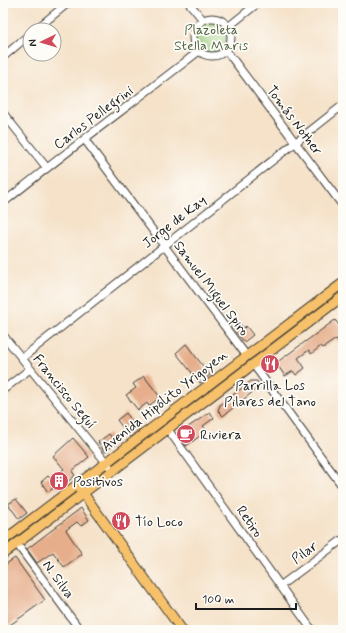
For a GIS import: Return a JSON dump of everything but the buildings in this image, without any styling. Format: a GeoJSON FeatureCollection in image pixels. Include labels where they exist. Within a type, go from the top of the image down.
{"type":"FeatureCollection","features":[{"type":"Feature","properties":{"kind":"main road","name":"Avenida Hipólito Yrigoyen"},"geometry":{"type":"LineString","coordinates":[[3,541],[343,282]]}},
{"type":"Feature","properties":{"kind":"main road","name":"Avenida Hipólito Yrigoyen"},"geometry":{"type":"LineString","coordinates":[[3,554],[167,428],[343,296]]}},
{"type":"Feature","properties":{"kind":"main road"},"geometry":{"type":"LineString","coordinates":[[76,484],[182,630]]}},
{"type":"Feature","properties":{"kind":"street"},"geometry":{"type":"LineString","coordinates":[[45,22],[68,3]]}},
{"type":"Feature","properties":{"kind":"street"},"geometry":{"type":"LineString","coordinates":[[189,3],[203,20]]}},
{"type":"Feature","properties":{"kind":"street"},"geometry":{"type":"LineString","coordinates":[[228,27],[258,3]]}},
{"type":"Feature","properties":{"kind":"street"},"geometry":{"type":"LineString","coordinates":[[208,18],[220,20],[228,27],[231,39],[226,50],[215,56],[204,55],[199,51],[193,42],[193,32],[203,20],[208,18]]}},
{"type":"Feature","properties":{"kind":"street"},"geometry":{"type":"LineString","coordinates":[[3,56],[22,41]]}},
{"type":"Feature","properties":{"kind":"street","name":"Tomás Nother"},"geometry":{"type":"LineString","coordinates":[[226,50],[343,206]]}},
{"type":"Feature","properties":{"kind":"street","name":"Carlos Pellegrini"},"geometry":{"type":"LineString","coordinates":[[3,203],[199,51]]}},
{"type":"Feature","properties":{"kind":"street","name":"Jorge de Kay"},"geometry":{"type":"LineString","coordinates":[[22,358],[294,142],[343,105]]}},
{"type":"Feature","properties":{"kind":"street"},"geometry":{"type":"LineString","coordinates":[[3,113],[47,168]]}},
{"type":"Feature","properties":{"kind":"street","name":"Samuel Miguel Spiro"},"geometry":{"type":"LineString","coordinates":[[85,140],[246,355]]}},
{"type":"Feature","properties":{"kind":"street","name":"Francisco Seguí"},"geometry":{"type":"LineString","coordinates":[[3,336],[112,471]]}},
{"type":"Feature","properties":{"kind":"street"},"geometry":{"type":"LineString","coordinates":[[252,364],[343,487]]}},
{"type":"Feature","properties":{"kind":"street"},"geometry":{"type":"LineString","coordinates":[[3,390],[30,369]]}},
{"type":"Feature","properties":{"kind":"street","name":"Retiro"},"geometry":{"type":"LineString","coordinates":[[167,428],[312,630]]}},
{"type":"Feature","properties":{"kind":"street","name":"Pilar"},"geometry":{"type":"LineString","coordinates":[[280,586],[343,539]]}},
{"type":"Feature","properties":{"kind":"street","name":"N. Silva"},"geometry":{"type":"LineString","coordinates":[[17,544],[80,630]]}},
{"type":"Feature","properties":{"kind":"green space","name":"Plazoleta Stella Maris"},"geometry":{"type":"Polygon","coordinates":[[[211,21],[220,24],[224,28],[227,37],[224,46],[220,50],[211,53],[202,50],[198,46],[195,37],[198,28],[202,24],[211,21]]]}},
{"type":"Feature","properties":{"kind":"place","name":"Parrilla Los Pilares del Tano"},"geometry":{"type":"Point","coordinates":[270,364]}},
{"type":"Feature","properties":{"kind":"place","name":"Riviera"},"geometry":{"type":"Point","coordinates":[186,434]}},
{"type":"Feature","properties":{"kind":"place","name":"Positivos"},"geometry":{"type":"Point","coordinates":[59,481]}},
{"type":"Feature","properties":{"kind":"place","name":"Tío Loco"},"geometry":{"type":"Point","coordinates":[121,521]}}]}
